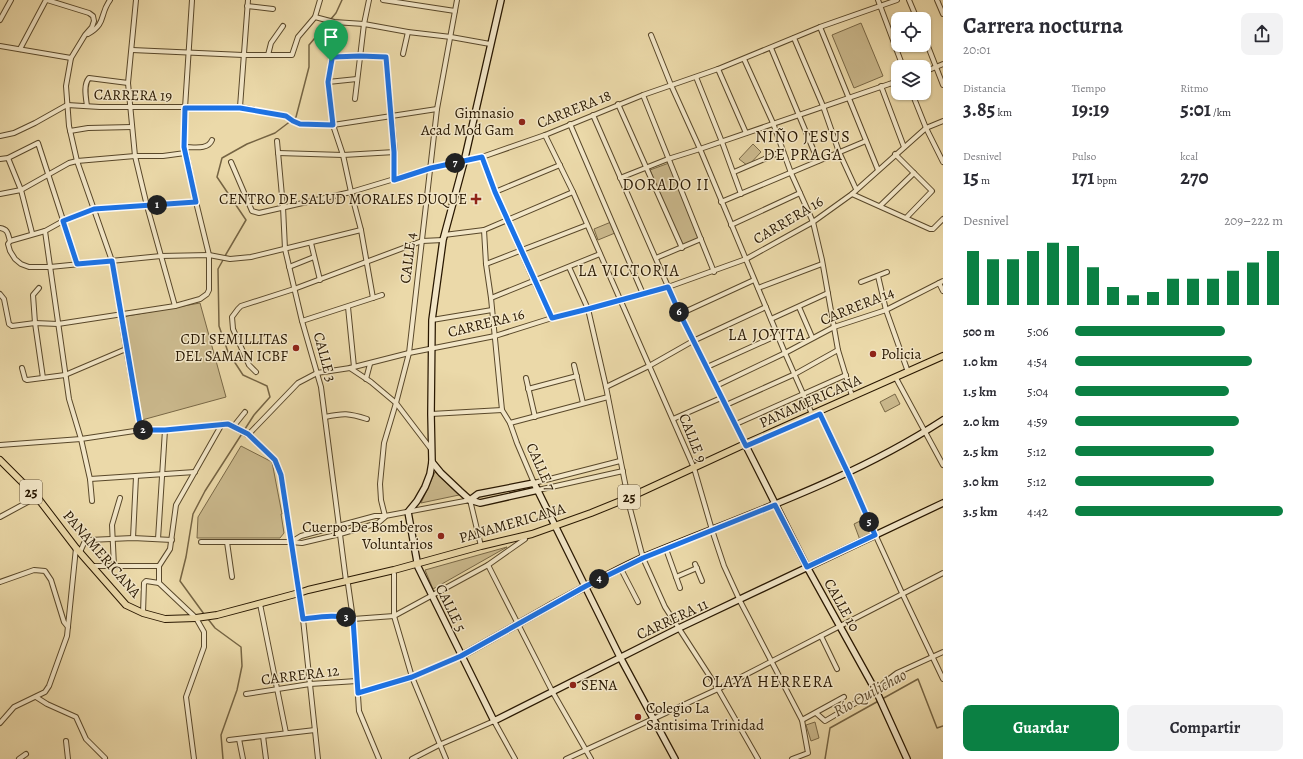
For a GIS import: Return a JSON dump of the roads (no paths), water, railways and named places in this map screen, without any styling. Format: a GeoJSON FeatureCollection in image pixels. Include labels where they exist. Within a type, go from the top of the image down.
{"type":"FeatureCollection","features":[{"type":"Feature","properties":{"kind":"main road","name":"PANAMERICANA"},"geometry":{"type":"LineString","coordinates":[[0,460],[37,497],[78,550],[126,605],[143,613],[165,619],[198,618],[217,615],[308,590],[418,566],[525,539],[628,500],[812,414],[943,356]]}},
{"type":"Feature","properties":{"kind":"main road","name":"PANAMERICANA"},"geometry":{"type":"LineString","coordinates":[[746,445],[943,359]]}},
{"type":"Feature","properties":{"kind":"main road","name":"PANAMERICANA"},"geometry":{"type":"LineString","coordinates":[[347,582],[394,574],[481,546],[556,528]]}},
{"type":"Feature","properties":{"kind":"street"},"geometry":{"type":"LineString","coordinates":[[0,20],[11,0]]}},
{"type":"Feature","properties":{"kind":"street"},"geometry":{"type":"LineString","coordinates":[[20,50],[46,0],[89,13],[93,16],[94,21],[92,27],[85,35],[71,58],[66,86],[70,131],[77,161],[112,261],[120,315],[141,430]]}},
{"type":"Feature","properties":{"kind":"street"},"geometry":{"type":"LineString","coordinates":[[85,35],[100,24],[106,6],[110,0]]}},
{"type":"Feature","properties":{"kind":"street"},"geometry":{"type":"LineString","coordinates":[[136,0],[128,82],[135,156],[147,206],[175,306]]}},
{"type":"Feature","properties":{"kind":"street"},"geometry":{"type":"LineString","coordinates":[[0,294],[4,299],[9,324],[12,326],[35,323],[58,324],[175,306],[200,299],[209,290],[212,256],[196,202],[184,147],[192,0]]}},
{"type":"Feature","properties":{"kind":"street"},"geometry":{"type":"LineString","coordinates":[[240,108],[248,0]]}},
{"type":"Feature","properties":{"kind":"street"},"geometry":{"type":"LineString","coordinates":[[132,50],[292,55],[298,37],[316,18],[320,0]]}},
{"type":"Feature","properties":{"kind":"street"},"geometry":{"type":"LineString","coordinates":[[356,99],[364,24],[369,0]]}},
{"type":"Feature","properties":{"kind":"street"},"geometry":{"type":"LineString","coordinates":[[383,0],[455,11]]}},
{"type":"Feature","properties":{"kind":"street","name":"CALLE 4"},"geometry":{"type":"LineString","coordinates":[[385,516],[381,500],[380,484],[384,443],[409,353],[437,109],[457,0]]}},
{"type":"Feature","properties":{"kind":"street"},"geometry":{"type":"LineString","coordinates":[[408,512],[426,487],[430,474],[432,462],[432,320],[444,238],[464,162],[501,0]]}},
{"type":"Feature","properties":{"kind":"street"},"geometry":{"type":"LineString","coordinates":[[878,0],[900,60]]}},
{"type":"Feature","properties":{"kind":"street","name":"CARRERA 18"},"geometry":{"type":"LineString","coordinates":[[231,162],[252,211],[259,213],[351,192],[431,168],[482,157],[545,135],[643,94],[718,69],[820,27],[898,0]]}},
{"type":"Feature","properties":{"kind":"street"},"geometry":{"type":"LineString","coordinates":[[909,0],[914,12]]}},
{"type":"Feature","properties":{"kind":"street"},"geometry":{"type":"LineString","coordinates":[[937,0],[943,14]]}},
{"type":"Feature","properties":{"kind":"street"},"geometry":{"type":"LineString","coordinates":[[247,6],[273,9]]}},
{"type":"Feature","properties":{"kind":"street"},"geometry":{"type":"LineString","coordinates":[[316,18],[334,22],[364,24],[490,44]]}},
{"type":"Feature","properties":{"kind":"street"},"geometry":{"type":"LineString","coordinates":[[268,55],[271,43],[283,26]]}},
{"type":"Feature","properties":{"kind":"street"},"geometry":{"type":"LineString","coordinates":[[820,27],[878,170]]}},
{"type":"Feature","properties":{"kind":"street"},"geometry":{"type":"LineString","coordinates":[[403,54],[408,32]]}},
{"type":"Feature","properties":{"kind":"street"},"geometry":{"type":"LineString","coordinates":[[651,35],[812,414]]}},
{"type":"Feature","properties":{"kind":"street"},"geometry":{"type":"LineString","coordinates":[[794,38],[823,106],[839,152],[856,189]]}},
{"type":"Feature","properties":{"kind":"street"},"geometry":{"type":"LineString","coordinates":[[0,46],[71,58]]}},
{"type":"Feature","properties":{"kind":"street"},"geometry":{"type":"LineString","coordinates":[[771,48],[818,161]]}},
{"type":"Feature","properties":{"kind":"street"},"geometry":{"type":"LineString","coordinates":[[930,52],[943,85]]}},
{"type":"Feature","properties":{"kind":"street"},"geometry":{"type":"LineString","coordinates":[[373,298],[361,230],[343,155],[333,125],[328,82],[333,57],[386,57],[392,116],[394,180]]}},
{"type":"Feature","properties":{"kind":"street"},"geometry":{"type":"LineString","coordinates":[[744,59],[773,123],[791,173],[813,222],[838,350],[852,396]]}},
{"type":"Feature","properties":{"kind":"street"},"geometry":{"type":"LineString","coordinates":[[931,69],[943,64]]}},
{"type":"Feature","properties":{"kind":"street"},"geometry":{"type":"LineString","coordinates":[[718,69],[746,133]]}},
{"type":"Feature","properties":{"kind":"street"},"geometry":{"type":"LineString","coordinates":[[696,77],[742,194]]}},
{"type":"Feature","properties":{"kind":"street"},"geometry":{"type":"LineString","coordinates":[[87,106],[86,94],[87,81],[89,78],[128,82]]}},
{"type":"Feature","properties":{"kind":"street"},"geometry":{"type":"LineString","coordinates":[[328,82],[357,79]]}},
{"type":"Feature","properties":{"kind":"street"},"geometry":{"type":"LineString","coordinates":[[620,178],[668,159],[722,142],[891,83]]}},
{"type":"Feature","properties":{"kind":"street"},"geometry":{"type":"LineString","coordinates":[[881,86],[904,147]]}},
{"type":"Feature","properties":{"kind":"street"},"geometry":{"type":"LineString","coordinates":[[643,94],[714,272]]}},
{"type":"Feature","properties":{"kind":"street"},"geometry":{"type":"LineString","coordinates":[[915,100],[926,128],[943,162]]}},
{"type":"Feature","properties":{"kind":"street"},"geometry":{"type":"LineString","coordinates":[[618,104],[682,248]]}},
{"type":"Feature","properties":{"kind":"street"},"geometry":{"type":"LineString","coordinates":[[0,136],[14,133],[68,105]]}},
{"type":"Feature","properties":{"kind":"street","name":"CARRERA 19"},"geometry":{"type":"LineString","coordinates":[[68,105],[240,108],[286,116],[300,124],[333,125],[437,109]]}},
{"type":"Feature","properties":{"kind":"street","name":"CALLE 10"},"geometry":{"type":"LineString","coordinates":[[593,115],[693,341],[807,567],[877,693],[907,759]]}},
{"type":"Feature","properties":{"kind":"street","name":"CARRERA 16"},"geometry":{"type":"LineString","coordinates":[[246,434],[298,383],[317,373],[352,368],[409,353],[495,336],[552,318],[668,287],[714,272],[746,259],[813,222],[852,194],[895,154],[926,128],[943,122]]}},
{"type":"Feature","properties":{"kind":"street"},"geometry":{"type":"LineString","coordinates":[[570,124],[643,294]]}},
{"type":"Feature","properties":{"kind":"street"},"geometry":{"type":"LineString","coordinates":[[70,131],[88,128],[132,127]]}},
{"type":"Feature","properties":{"kind":"street","name":"CALLE 9"},"geometry":{"type":"LineString","coordinates":[[545,135],[573,192],[694,470],[724,566],[771,662],[802,720],[808,753],[792,759]]}},
{"type":"Feature","properties":{"kind":"street"},"geometry":{"type":"LineString","coordinates":[[184,147],[206,147],[212,140]]}},
{"type":"Feature","properties":{"kind":"street","name":"CALLE 3"},"geometry":{"type":"LineString","coordinates":[[277,141],[284,207],[285,249],[302,320],[321,387],[340,534],[353,619],[359,711],[379,759]]}},
{"type":"Feature","properties":{"kind":"street"},"geometry":{"type":"LineString","coordinates":[[721,202],[866,141]]}},
{"type":"Feature","properties":{"kind":"street"},"geometry":{"type":"LineString","coordinates":[[0,159],[8,158],[38,143],[77,264]]}},
{"type":"Feature","properties":{"kind":"street"},"geometry":{"type":"LineString","coordinates":[[734,172],[783,151]]}},
{"type":"Feature","properties":{"kind":"street"},"geometry":{"type":"LineString","coordinates":[[278,153],[343,155],[394,152]]}},
{"type":"Feature","properties":{"kind":"street"},"geometry":{"type":"LineString","coordinates":[[0,194],[21,190],[69,163],[77,161],[185,153]]}},
{"type":"Feature","properties":{"kind":"street"},"geometry":{"type":"LineString","coordinates":[[895,154],[932,191],[906,218]]}},
{"type":"Feature","properties":{"kind":"street"},"geometry":{"type":"LineString","coordinates":[[482,157],[495,192],[552,318]]}},
{"type":"Feature","properties":{"kind":"street"},"geometry":{"type":"LineString","coordinates":[[8,158],[21,190],[32,234]]}},
{"type":"Feature","properties":{"kind":"street"},"geometry":{"type":"LineString","coordinates":[[495,192],[560,165]]}},
{"type":"Feature","properties":{"kind":"street"},"geometry":{"type":"LineString","coordinates":[[880,206],[914,173]]}},
{"type":"Feature","properties":{"kind":"street"},"geometry":{"type":"LineString","coordinates":[[256,372],[249,365],[233,329],[232,317],[242,306],[320,280],[422,241],[484,230],[573,192]]}},
{"type":"Feature","properties":{"kind":"street"},"geometry":{"type":"LineString","coordinates":[[731,225],[800,193]]}},
{"type":"Feature","properties":{"kind":"street"},"geometry":{"type":"LineString","coordinates":[[852,194],[930,230],[934,229],[943,219]]}},
{"type":"Feature","properties":{"kind":"street"},"geometry":{"type":"LineString","coordinates":[[10,241],[45,231],[63,221],[94,209],[196,202]]}},
{"type":"Feature","properties":{"kind":"street"},"geometry":{"type":"LineString","coordinates":[[486,264],[587,225]]}},
{"type":"Feature","properties":{"kind":"street"},"geometry":{"type":"LineString","coordinates":[[0,228],[5,229],[7,232],[10,241],[8,244],[10,251],[15,259],[21,264],[29,267],[50,267],[161,256],[212,256],[230,259],[251,257],[361,230]]}},
{"type":"Feature","properties":{"kind":"street","name":"CALLE 7"},"geometry":{"type":"LineString","coordinates":[[484,230],[486,264],[491,298],[502,410],[510,423],[534,483],[556,528],[620,657],[675,759]]}},
{"type":"Feature","properties":{"kind":"street"},"geometry":{"type":"LineString","coordinates":[[45,231],[66,375],[68,399],[82,439],[90,479],[92,501]]}},
{"type":"Feature","properties":{"kind":"street"},"geometry":{"type":"LineString","coordinates":[[656,258],[701,239]]}},
{"type":"Feature","properties":{"kind":"street"},"geometry":{"type":"LineString","coordinates":[[311,243],[320,280]]}},
{"type":"Feature","properties":{"kind":"street"},"geometry":{"type":"LineString","coordinates":[[491,298],[600,254]]}},
{"type":"Feature","properties":{"kind":"street"},"geometry":{"type":"LineString","coordinates":[[289,267],[314,257]]}},
{"type":"Feature","properties":{"kind":"street"},"geometry":{"type":"LineString","coordinates":[[758,288],[822,264]]}},
{"type":"Feature","properties":{"kind":"street"},"geometry":{"type":"LineString","coordinates":[[570,267],[588,309],[606,387],[628,500],[643,558],[664,607],[718,689],[758,759]]}},
{"type":"Feature","properties":{"kind":"street"},"geometry":{"type":"LineString","coordinates":[[861,282],[887,272]]}},
{"type":"Feature","properties":{"kind":"street"},"geometry":{"type":"LineString","coordinates":[[878,276],[886,310],[908,372]]}},
{"type":"Feature","properties":{"kind":"street"},"geometry":{"type":"LineString","coordinates":[[680,314],[754,280]]}},
{"type":"Feature","properties":{"kind":"street"},"geometry":{"type":"LineString","coordinates":[[941,282],[943,290]]}},
{"type":"Feature","properties":{"kind":"street","name":"CARRERA 14"},"geometry":{"type":"LineString","coordinates":[[716,386],[785,353],[834,327],[886,310],[941,282]]}},
{"type":"Feature","properties":{"kind":"street"},"geometry":{"type":"LineString","coordinates":[[39,288],[33,295],[35,323],[43,378]]}},
{"type":"Feature","properties":{"kind":"street"},"geometry":{"type":"LineString","coordinates":[[771,320],[828,293]]}},
{"type":"Feature","properties":{"kind":"street"},"geometry":{"type":"LineString","coordinates":[[302,320],[348,307],[382,295]]}},
{"type":"Feature","properties":{"kind":"street"},"geometry":{"type":"LineString","coordinates":[[799,306],[812,338]]}},
{"type":"Feature","properties":{"kind":"street"},"geometry":{"type":"LineString","coordinates":[[348,307],[352,368],[396,403],[431,449]]}},
{"type":"Feature","properties":{"kind":"street"},"geometry":{"type":"LineString","coordinates":[[606,387],[649,366],[693,341],[766,307]]}},
{"type":"Feature","properties":{"kind":"street"},"geometry":{"type":"LineString","coordinates":[[432,320],[492,310]]}},
{"type":"Feature","properties":{"kind":"street"},"geometry":{"type":"LineString","coordinates":[[707,367],[778,336]]}},
{"type":"Feature","properties":{"kind":"street"},"geometry":{"type":"LineString","coordinates":[[22,368],[25,379],[27,380],[66,375],[126,349]]}},
{"type":"Feature","properties":{"kind":"street"},"geometry":{"type":"LineString","coordinates":[[726,405],[795,374],[838,350]]}},
{"type":"Feature","properties":{"kind":"street"},"geometry":{"type":"LineString","coordinates":[[366,379],[370,364]]}},
{"type":"Feature","properties":{"kind":"street"},"geometry":{"type":"LineString","coordinates":[[574,365],[583,403]]}},
{"type":"Feature","properties":{"kind":"street"},"geometry":{"type":"LineString","coordinates":[[736,424],[846,375]]}},
{"type":"Feature","properties":{"kind":"street"},"geometry":{"type":"LineString","coordinates":[[528,389],[577,376]]}},
{"type":"Feature","properties":{"kind":"street"},"geometry":{"type":"LineString","coordinates":[[526,378],[535,417]]}},
{"type":"Feature","properties":{"kind":"street"},"geometry":{"type":"LineString","coordinates":[[897,380],[943,465]]}},
{"type":"Feature","properties":{"kind":"street"},"geometry":{"type":"LineString","coordinates":[[510,423],[608,397]]}},
{"type":"Feature","properties":{"kind":"street"},"geometry":{"type":"LineString","coordinates":[[673,420],[721,398]]}},
{"type":"Feature","properties":{"kind":"street"},"geometry":{"type":"LineString","coordinates":[[431,414],[502,410]]}},
{"type":"Feature","properties":{"kind":"street"},"geometry":{"type":"LineString","coordinates":[[233,427],[245,412]]}},
{"type":"Feature","properties":{"kind":"street"},"geometry":{"type":"LineString","coordinates":[[325,417],[342,413],[367,419]]}},
{"type":"Feature","properties":{"kind":"street"},"geometry":{"type":"LineString","coordinates":[[820,414],[902,594],[943,679]]}},
{"type":"Feature","properties":{"kind":"street"},"geometry":{"type":"LineString","coordinates":[[358,693],[412,677],[461,656],[586,586],[643,558],[775,505],[848,473],[925,432],[943,420]]}},
{"type":"Feature","properties":{"kind":"street"},"geometry":{"type":"LineString","coordinates":[[159,583],[160,566],[168,554],[172,540],[176,505],[184,488],[195,472],[222,424]]}},
{"type":"Feature","properties":{"kind":"street"},"geometry":{"type":"LineString","coordinates":[[0,445],[82,439],[141,430],[165,430],[228,424],[246,434],[275,460],[281,475],[303,619],[318,759]]}},
{"type":"Feature","properties":{"kind":"street"},"geometry":{"type":"LineString","coordinates":[[158,539],[165,430]]}},
{"type":"Feature","properties":{"kind":"street"},"geometry":{"type":"LineString","coordinates":[[291,542],[301,536],[375,516],[385,516],[470,500],[478,494],[534,483],[620,461]]}},
{"type":"Feature","properties":{"kind":"street"},"geometry":{"type":"LineString","coordinates":[[432,462],[441,473],[470,500],[480,503],[623,471]]}},
{"type":"Feature","properties":{"kind":"street"},"geometry":{"type":"LineString","coordinates":[[90,479],[195,472]]}},
{"type":"Feature","properties":{"kind":"street"},"geometry":{"type":"LineString","coordinates":[[133,538],[136,477]]}},
{"type":"Feature","properties":{"kind":"street"},"geometry":{"type":"LineString","coordinates":[[0,517],[37,497]]}},
{"type":"Feature","properties":{"kind":"street"},"geometry":{"type":"LineString","coordinates":[[114,566],[112,525],[120,498]]}},
{"type":"Feature","properties":{"kind":"street"},"geometry":{"type":"LineString","coordinates":[[470,500],[481,546]]}},
{"type":"Feature","properties":{"kind":"street","name":"CARRERA 11"},"geometry":{"type":"LineString","coordinates":[[412,759],[439,745],[494,721],[679,628],[943,503]]}},
{"type":"Feature","properties":{"kind":"street","name":"CALLE 5"},"geometry":{"type":"LineString","coordinates":[[408,512],[418,566],[494,721],[516,759]]}},
{"type":"Feature","properties":{"kind":"street"},"geometry":{"type":"LineString","coordinates":[[201,542],[302,543],[378,523],[385,516]]}},
{"type":"Feature","properties":{"kind":"street"},"geometry":{"type":"LineString","coordinates":[[0,723],[14,707],[45,692],[49,686],[68,636],[78,550],[86,541],[133,538],[172,540]]}},
{"type":"Feature","properties":{"kind":"street"},"geometry":{"type":"LineString","coordinates":[[303,619],[333,616],[353,619],[394,616],[488,565],[525,539]]}},
{"type":"Feature","properties":{"kind":"street"},"geometry":{"type":"LineString","coordinates":[[227,542],[232,577]]}},
{"type":"Feature","properties":{"kind":"street"},"geometry":{"type":"LineString","coordinates":[[666,548],[680,588]]}},
{"type":"Feature","properties":{"kind":"street"},"geometry":{"type":"LineString","coordinates":[[488,565],[552,691],[591,759]]}},
{"type":"Feature","properties":{"kind":"street"},"geometry":{"type":"LineString","coordinates":[[92,566],[160,566]]}},
{"type":"Feature","properties":{"kind":"street"},"geometry":{"type":"LineString","coordinates":[[676,577],[696,566],[702,581]]}},
{"type":"Feature","properties":{"kind":"street"},"geometry":{"type":"LineString","coordinates":[[621,569],[638,602]]}},
{"type":"Feature","properties":{"kind":"street"},"geometry":{"type":"LineString","coordinates":[[0,582],[34,570],[45,571],[51,580],[64,622],[68,627]]}},
{"type":"Feature","properties":{"kind":"street"},"geometry":{"type":"LineString","coordinates":[[566,759],[654,720],[718,689],[943,573]]}},
{"type":"Feature","properties":{"kind":"street"},"geometry":{"type":"LineString","coordinates":[[394,574],[394,616],[412,677],[446,759]]}},
{"type":"Feature","properties":{"kind":"street"},"geometry":{"type":"LineString","coordinates":[[143,613],[144,583],[146,581],[159,583],[198,618],[204,632],[204,647],[186,697],[194,759]]}},
{"type":"Feature","properties":{"kind":"street"},"geometry":{"type":"LineString","coordinates":[[260,604],[286,732]]}},
{"type":"Feature","properties":{"kind":"street"},"geometry":{"type":"LineString","coordinates":[[821,636],[837,669]]}},
{"type":"Feature","properties":{"kind":"street"},"geometry":{"type":"LineString","coordinates":[[816,713],[825,721],[877,693],[885,682],[897,673],[943,652]]}},
{"type":"Feature","properties":{"kind":"street","name":"CARRERA 12"},"geometry":{"type":"LineString","coordinates":[[246,694],[310,684],[357,681]]}},
{"type":"Feature","properties":{"kind":"street"},"geometry":{"type":"LineString","coordinates":[[36,697],[47,704],[76,717],[86,739],[105,758]]}},
{"type":"Feature","properties":{"kind":"street"},"geometry":{"type":"LineString","coordinates":[[802,720],[844,697]]}},
{"type":"Feature","properties":{"kind":"street"},"geometry":{"type":"LineString","coordinates":[[229,740],[286,732],[315,730]]}},
{"type":"Feature","properties":{"kind":"street"},"geometry":{"type":"LineString","coordinates":[[263,736],[266,759]]}},
{"type":"Feature","properties":{"kind":"street"},"geometry":{"type":"LineString","coordinates":[[239,739],[243,759]]}},
{"type":"Feature","properties":{"kind":"street"},"geometry":{"type":"LineString","coordinates":[[66,741],[68,759]]}},
{"type":"Feature","properties":{"kind":"street"},"geometry":{"type":"LineString","coordinates":[[19,759],[26,754]]}},
{"type":"Feature","properties":{"kind":"waterway"},"geometry":{"type":"LineString","coordinates":[[225,256],[246,220],[217,177],[222,158],[247,144],[275,133],[296,117],[309,67],[309,45],[336,13],[342,0]]}},
{"type":"Feature","properties":{"kind":"waterway"},"geometry":{"type":"LineString","coordinates":[[204,614],[180,581],[186,557],[193,514],[205,491],[254,415],[270,397],[267,386],[243,375],[228,352],[219,326],[218,269],[223,260]]}},
{"type":"Feature","properties":{"kind":"waterway"},"geometry":{"type":"LineString","coordinates":[[208,619],[215,628],[241,647],[242,666],[237,690],[221,735],[223,759]]}},
{"type":"Feature","properties":{"kind":"waterway","name":"Río Quilichao"},"geometry":{"type":"LineString","coordinates":[[825,759],[830,728],[918,679],[937,728],[943,726]]}},
{"type":"Feature","properties":{"kind":"place","name":"Gimnasio Acad Mod Gam"},"geometry":{"type":"Point","coordinates":[522,122]}},
{"type":"Feature","properties":{"kind":"place","name":"CENTRO DE SALUD MORALES DUQUE"},"geometry":{"type":"Point","coordinates":[476,199]}},
{"type":"Feature","properties":{"kind":"place","name":"CDI SEMILLITAS DEL SAMAN ICBF"},"geometry":{"type":"Point","coordinates":[296,348]}},
{"type":"Feature","properties":{"kind":"place","name":"Policia"},"geometry":{"type":"Point","coordinates":[873,354]}},
{"type":"Feature","properties":{"kind":"place","name":"Cuerpo De Bomberos Voluntarios"},"geometry":{"type":"Point","coordinates":[441,536]}},
{"type":"Feature","properties":{"kind":"place","name":"SENA"},"geometry":{"type":"Point","coordinates":[573,685]}},
{"type":"Feature","properties":{"kind":"place","name":"Colegio La Santisima Trinidad"},"geometry":{"type":"Point","coordinates":[638,717]}},
{"type":"Feature","properties":{"kind":"district","name":"NIÑO JESUS DE PRAGA"},"geometry":{"type":"Point","coordinates":[803,146]}},
{"type":"Feature","properties":{"kind":"district","name":"DORADO II"},"geometry":{"type":"Point","coordinates":[666,185]}},
{"type":"Feature","properties":{"kind":"district","name":"LA VICTORIA"},"geometry":{"type":"Point","coordinates":[629,271]}},
{"type":"Feature","properties":{"kind":"district","name":"LA JOYITA"},"geometry":{"type":"Point","coordinates":[767,335]}},
{"type":"Feature","properties":{"kind":"district","name":"OLAYA HERRERA"},"geometry":{"type":"Point","coordinates":[768,682]}}]}
